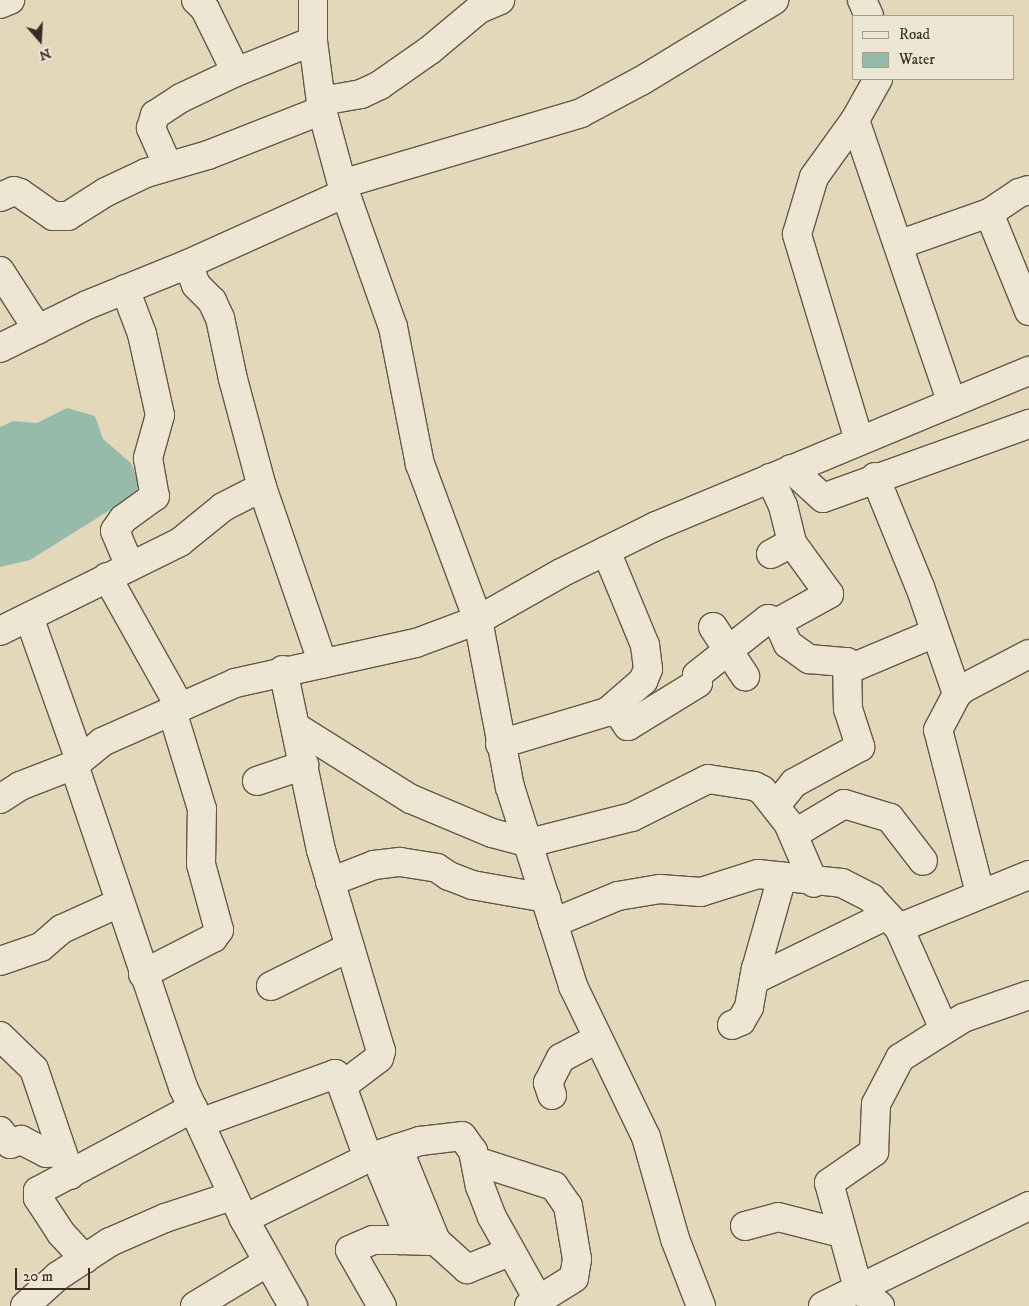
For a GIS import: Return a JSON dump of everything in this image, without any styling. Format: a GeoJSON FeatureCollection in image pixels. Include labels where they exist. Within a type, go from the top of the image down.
{"type":"FeatureCollection","features":[{"type":"Feature","properties":{"kind":"street"},"geometry":{"type":"LineString","coordinates":[[0,4],[10,0]]}},
{"type":"Feature","properties":{"kind":"street"},"geometry":{"type":"LineString","coordinates":[[196,0],[205,8],[236,72]]}},
{"type":"Feature","properties":{"kind":"street"},"geometry":{"type":"LineString","coordinates":[[313,0],[314,41],[322,106],[343,189],[393,327],[420,464],[478,620],[500,744],[510,787],[573,986],[646,1137],[675,1239],[701,1306]]}},
{"type":"Feature","properties":{"kind":"street"},"geometry":{"type":"LineString","coordinates":[[0,197],[14,191],[20,193],[52,216],[60,218],[128,181],[208,154],[322,106],[361,94],[380,85],[430,50],[479,9],[500,0]]}},
{"type":"Feature","properties":{"kind":"street"},"geometry":{"type":"LineString","coordinates":[[0,348],[125,289],[188,264],[343,189],[580,112],[641,81],[774,0]]}},
{"type":"Feature","properties":{"kind":"street"},"geometry":{"type":"LineString","coordinates":[[862,0],[869,15]]}},
{"type":"Feature","properties":{"kind":"street"},"geometry":{"type":"LineString","coordinates":[[168,166],[151,128],[155,114],[181,98],[236,72],[314,41]]}},
{"type":"Feature","properties":{"kind":"street"},"geometry":{"type":"LineString","coordinates":[[860,440],[797,234],[814,177],[855,120],[877,80]]}},
{"type":"Feature","properties":{"kind":"street"},"geometry":{"type":"LineString","coordinates":[[855,120],[952,404]]}},
{"type":"Feature","properties":{"kind":"street"},"geometry":{"type":"LineString","coordinates":[[898,245],[989,213],[1029,190]]}},
{"type":"Feature","properties":{"kind":"street"},"geometry":{"type":"LineString","coordinates":[[989,213],[1029,311]]}},
{"type":"Feature","properties":{"kind":"street"},"geometry":{"type":"LineString","coordinates":[[188,264],[196,285],[212,301],[220,318],[232,379],[262,487],[323,664]]}},
{"type":"Feature","properties":{"kind":"street"},"geometry":{"type":"LineString","coordinates":[[0,271],[38,330]]}},
{"type":"Feature","properties":{"kind":"street"},"geometry":{"type":"LineString","coordinates":[[125,289],[142,334],[160,415],[148,458],[155,496],[123,519],[116,531],[118,571],[176,709],[202,809],[202,864],[219,930],[213,938],[142,974]]}},
{"type":"Feature","properties":{"kind":"street"},"geometry":{"type":"LineString","coordinates":[[7,787],[77,763],[102,742],[235,683],[283,670],[323,664],[416,643],[478,620],[606,551],[780,473],[1029,371]]}},
{"type":"Feature","properties":{"kind":"street"},"geometry":{"type":"LineString","coordinates":[[780,473],[823,498],[876,477],[1029,424]]}},
{"type":"Feature","properties":{"kind":"street"},"geometry":{"type":"LineString","coordinates":[[615,707],[628,726],[698,683],[697,674],[727,653],[768,619],[778,622],[829,594],[782,548],[783,506],[780,473]]}},
{"type":"Feature","properties":{"kind":"street"},"geometry":{"type":"LineString","coordinates":[[876,477],[957,694]]}},
{"type":"Feature","properties":{"kind":"street"},"geometry":{"type":"LineString","coordinates":[[0,631],[180,542],[223,507],[262,487]]}},
{"type":"Feature","properties":{"kind":"street"},"geometry":{"type":"LineString","coordinates":[[500,744],[598,715],[615,707],[643,681],[648,669],[642,638],[606,551]]}},
{"type":"Feature","properties":{"kind":"street"},"geometry":{"type":"LineString","coordinates":[[29,617],[77,763],[142,974],[197,1116],[238,1207],[293,1306]]}},
{"type":"Feature","properties":{"kind":"street"},"geometry":{"type":"LineString","coordinates":[[776,805],[794,783],[860,747],[848,709],[847,662],[808,659],[788,644],[778,622]]}},
{"type":"Feature","properties":{"kind":"street"},"geometry":{"type":"LineString","coordinates":[[713,627],[727,653],[745,676]]}},
{"type":"Feature","properties":{"kind":"street"},"geometry":{"type":"LineString","coordinates":[[848,670],[935,633]]}},
{"type":"Feature","properties":{"kind":"street"},"geometry":{"type":"LineString","coordinates":[[980,894],[938,736],[943,719],[957,694],[979,678],[1029,654]]}},
{"type":"Feature","properties":{"kind":"street"},"geometry":{"type":"LineString","coordinates":[[283,670],[330,882],[381,1051],[379,1058],[344,1084]]}},
{"type":"Feature","properties":{"kind":"street"},"geometry":{"type":"LineString","coordinates":[[296,727],[411,799],[492,833],[528,843],[632,816],[711,778],[754,786],[762,790],[776,805],[794,834],[814,882]]}},
{"type":"Feature","properties":{"kind":"street"},"geometry":{"type":"LineString","coordinates":[[257,781],[304,765]]}},
{"type":"Feature","properties":{"kind":"street"},"geometry":{"type":"LineString","coordinates":[[794,834],[844,804],[890,818],[923,861]]}},
{"type":"Feature","properties":{"kind":"street"},"geometry":{"type":"LineString","coordinates":[[330,882],[374,865],[400,862],[437,868],[449,876],[472,885],[549,910],[660,889],[701,892],[758,874],[814,882],[842,883],[858,889],[892,922],[944,1029]]}},
{"type":"Feature","properties":{"kind":"street"},"geometry":{"type":"LineString","coordinates":[[754,980],[892,922],[980,894],[1029,875]]}},
{"type":"Feature","properties":{"kind":"street"},"geometry":{"type":"LineString","coordinates":[[732,1025],[744,1018],[782,878]]}},
{"type":"Feature","properties":{"kind":"street"},"geometry":{"type":"LineString","coordinates":[[0,961],[41,947],[62,929],[119,903]]}},
{"type":"Feature","properties":{"kind":"street"},"geometry":{"type":"LineString","coordinates":[[271,986],[350,947]]}},
{"type":"Feature","properties":{"kind":"street"},"geometry":{"type":"LineString","coordinates":[[880,1306],[858,1288],[841,1233],[829,1183],[874,1152],[876,1104],[894,1065],[908,1052],[963,1018],[1029,995]]}},
{"type":"Feature","properties":{"kind":"street"},"geometry":{"type":"LineString","coordinates":[[0,1036],[34,1069],[65,1163]]}},
{"type":"Feature","properties":{"kind":"street"},"geometry":{"type":"LineString","coordinates":[[552,1095],[548,1083],[561,1058],[598,1039]]}},
{"type":"Feature","properties":{"kind":"street"},"geometry":{"type":"LineString","coordinates":[[85,1259],[61,1233],[37,1195],[40,1189],[65,1163],[197,1116],[335,1074],[344,1084],[343,1095],[436,1241],[467,1269],[510,1252]]}},
{"type":"Feature","properties":{"kind":"street"},"geometry":{"type":"LineString","coordinates":[[0,1131],[10,1144],[21,1140],[65,1163]]}},
{"type":"Feature","properties":{"kind":"street"},"geometry":{"type":"LineString","coordinates":[[25,1306],[58,1276],[125,1234],[238,1207],[381,1154],[443,1136],[462,1136],[476,1161],[484,1201],[510,1252],[532,1304],[574,1278],[577,1270],[568,1206],[554,1186],[476,1161]]}},
{"type":"Feature","properties":{"kind":"street"},"geometry":{"type":"LineString","coordinates":[[381,1154],[407,1232],[400,1240]]}},
{"type":"Feature","properties":{"kind":"street"},"geometry":{"type":"LineString","coordinates":[[823,1306],[1029,1206]]}},
{"type":"Feature","properties":{"kind":"street"},"geometry":{"type":"LineString","coordinates":[[745,1226],[778,1217],[841,1233]]}},
{"type":"Feature","properties":{"kind":"street"},"geometry":{"type":"LineString","coordinates":[[382,1306],[350,1250],[373,1240],[436,1241]]}},
{"type":"Feature","properties":{"kind":"street"},"geometry":{"type":"LineString","coordinates":[[196,1306],[268,1262]]}},
{"type":"Feature","properties":{"kind":"water"},"geometry":{"type":"Polygon","coordinates":[[[67,408],[95,416],[103,439],[131,463],[138,481],[137,493],[30,560],[0,567],[0,427],[13,421],[37,423],[67,408]]]}}]}
